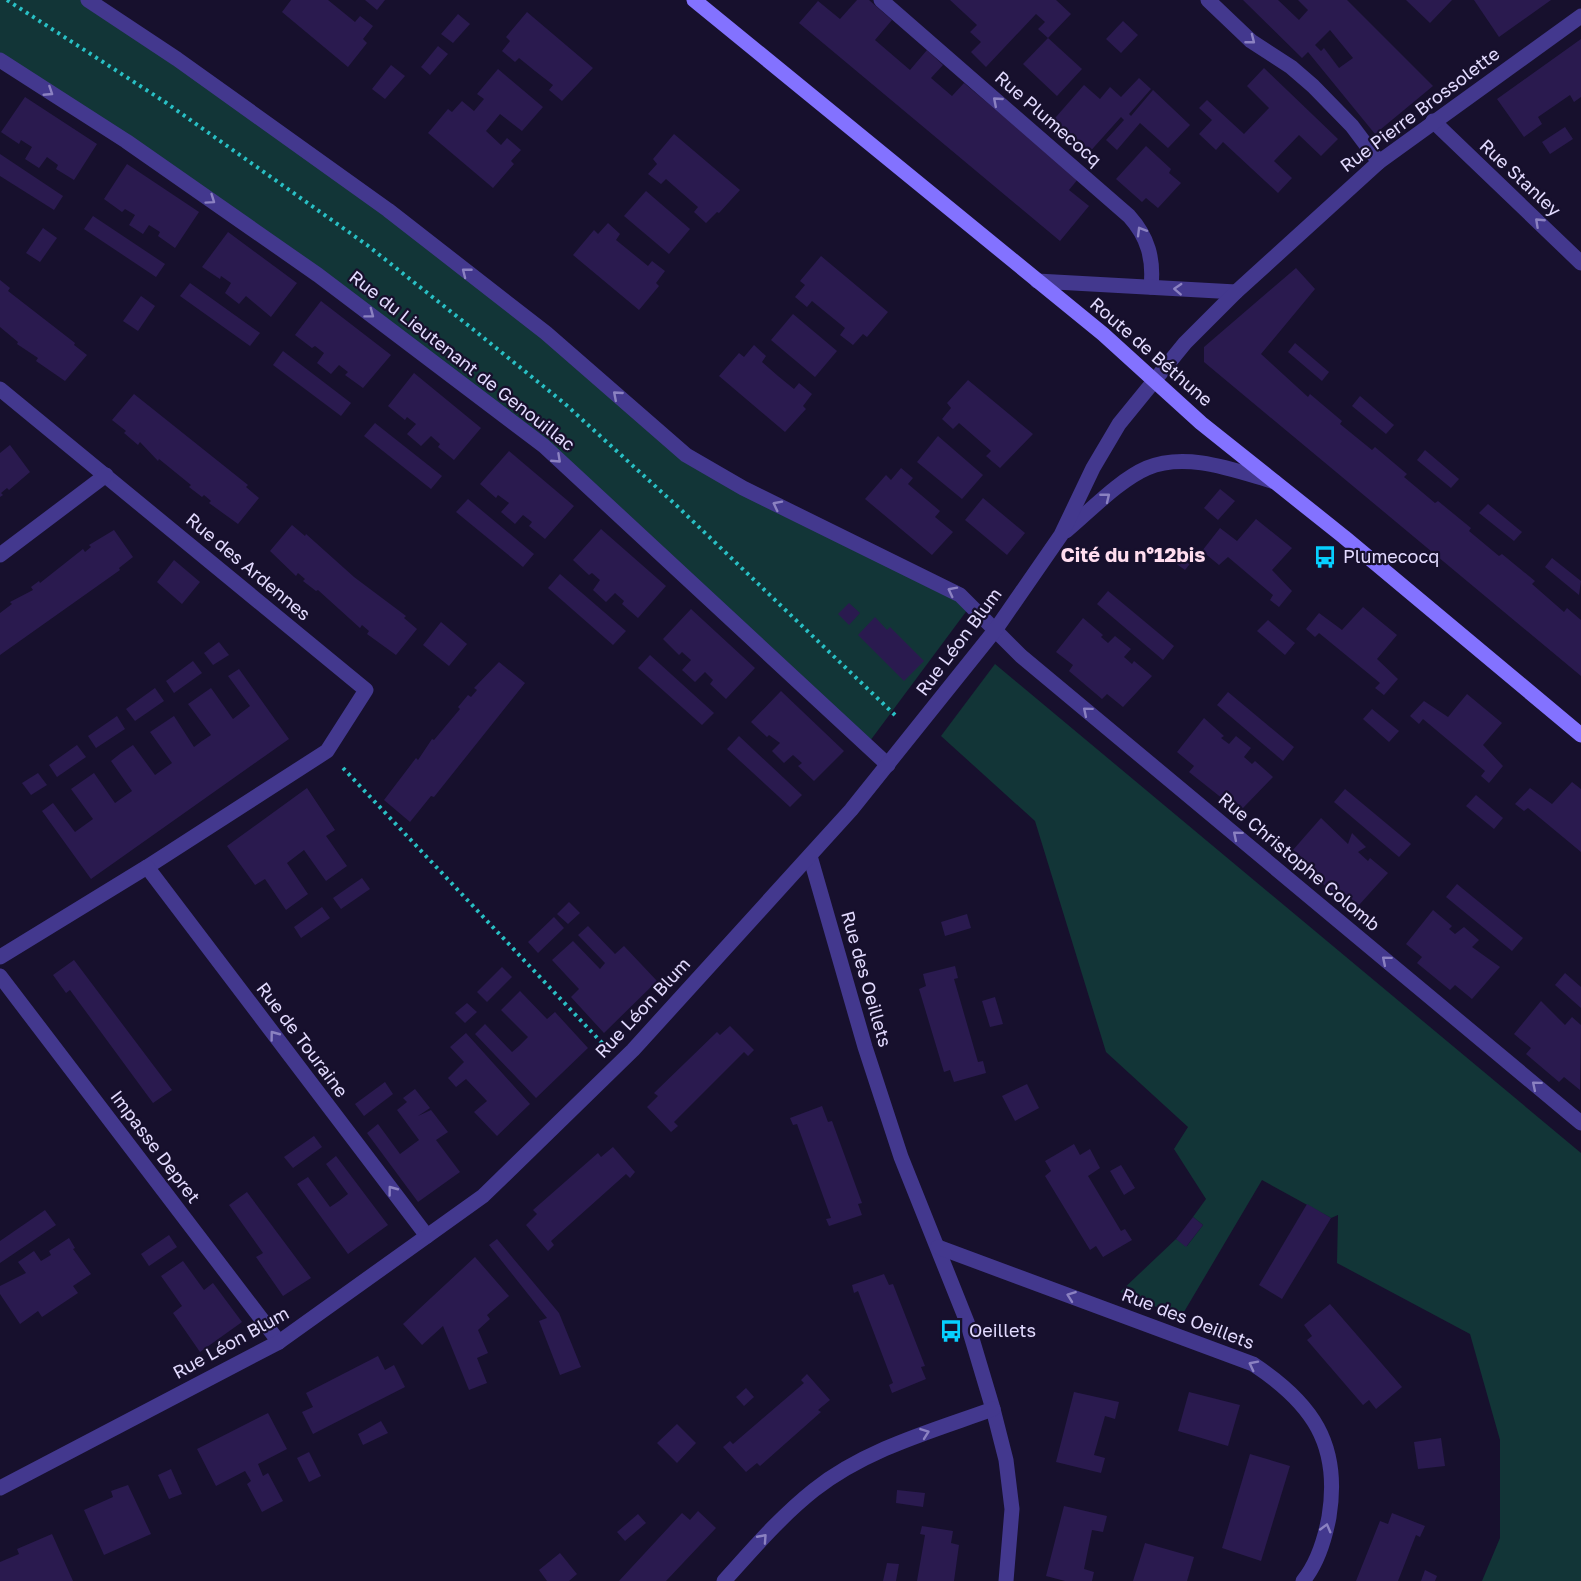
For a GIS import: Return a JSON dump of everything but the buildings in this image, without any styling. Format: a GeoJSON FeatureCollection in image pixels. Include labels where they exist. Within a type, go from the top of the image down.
{"type":"FeatureCollection","features":[{"type":"Feature","properties":{"kind":"main road","name":"Route de Béthune"},"geometry":{"type":"LineString","coordinates":[[694,0],[1103,334],[1154,383],[1581,735]]}},
{"type":"Feature","properties":{"kind":"street"},"geometry":{"type":"LineString","coordinates":[[88,0],[177,59],[387,210],[546,333],[686,455],[743,488],[960,595],[996,629]]}},
{"type":"Feature","properties":{"kind":"street","name":"Rue Plumecocq"},"geometry":{"type":"LineString","coordinates":[[881,0],[1129,216],[1148,244],[1153,265],[1152,287]]}},
{"type":"Feature","properties":{"kind":"street"},"geometry":{"type":"LineString","coordinates":[[1208,0],[1251,41],[1291,67],[1313,86],[1352,126],[1378,162]]}},
{"type":"Feature","properties":{"kind":"street","name":"Rue Pierre Brossolette"},"geometry":{"type":"LineString","coordinates":[[1154,383],[1185,342],[1378,162],[1581,15]]}},
{"type":"Feature","properties":{"kind":"street","name":"Rue du Lieutenant de Genouillac"},"geometry":{"type":"LineString","coordinates":[[0,60],[126,141],[318,275],[544,446],[888,765]]}},
{"type":"Feature","properties":{"kind":"street","name":"Rue Stanley"},"geometry":{"type":"LineString","coordinates":[[1433,121],[1581,262]]}},
{"type":"Feature","properties":{"kind":"street"},"geometry":{"type":"LineString","coordinates":[[1037,281],[1236,292]]}},
{"type":"Feature","properties":{"kind":"street","name":"Rue Léon Blum"},"geometry":{"type":"LineString","coordinates":[[0,1488],[279,1342],[483,1196],[620,1062],[810,856],[888,765],[996,629],[1061,535],[1119,424],[1154,383]]}},
{"type":"Feature","properties":{"kind":"street","name":"Rue des Ardennes"},"geometry":{"type":"LineString","coordinates":[[0,389],[366,690],[327,750]]}},
{"type":"Feature","properties":{"kind":"street"},"geometry":{"type":"LineString","coordinates":[[1061,535],[1109,494],[1146,468],[1166,463],[1208,463],[1275,482]]}},
{"type":"Feature","properties":{"kind":"street"},"geometry":{"type":"LineString","coordinates":[[0,555],[106,475]]}},
{"type":"Feature","properties":{"kind":"street","name":"Rue Christophe Colomb"},"geometry":{"type":"LineString","coordinates":[[996,629],[1021,656],[1581,1123]]}},
{"type":"Feature","properties":{"kind":"street"},"geometry":{"type":"LineString","coordinates":[[0,957],[147,867],[327,750]]}},
{"type":"Feature","properties":{"kind":"street","name":"Rue des Oeillets"},"geometry":{"type":"LineString","coordinates":[[810,856],[865,1047],[901,1157],[967,1322],[993,1408],[1006,1460],[1012,1509],[1006,1581]]}},
{"type":"Feature","properties":{"kind":"street","name":"Rue de Touraine"},"geometry":{"type":"LineString","coordinates":[[147,867],[427,1236]]}},
{"type":"Feature","properties":{"kind":"street","name":"Impasse Depret"},"geometry":{"type":"LineString","coordinates":[[0,976],[279,1342]]}},
{"type":"Feature","properties":{"kind":"street","name":"Rue des Oeillets"},"geometry":{"type":"LineString","coordinates":[[938,1247],[1253,1364],[1280,1382],[1304,1406],[1323,1436],[1332,1468],[1332,1494],[1327,1526],[1318,1554],[1303,1581]]}},
{"type":"Feature","properties":{"kind":"street"},"geometry":{"type":"LineString","coordinates":[[724,1581],[782,1517],[816,1489],[853,1464],[890,1446],[993,1408]]}},
{"type":"Feature","properties":{"kind":"path"},"geometry":{"type":"LineString","coordinates":[[8,0],[165,102],[367,245],[469,326],[564,403],[676,506],[887,708],[915,731]]}},
{"type":"Feature","properties":{"kind":"path"},"geometry":{"type":"LineString","coordinates":[[327,750],[620,1062]]}},
{"type":"Feature","properties":{"kind":"green space"},"geometry":{"type":"Polygon","coordinates":[[[0,0],[93,0],[388,210],[686,455],[971,605],[867,745],[544,446],[318,275],[0,61],[0,0]]]}},
{"type":"Feature","properties":{"kind":"green space"},"geometry":{"type":"Polygon","coordinates":[[[995,664],[1581,1153],[1581,1581],[1482,1581],[1500,1538],[1500,1440],[1470,1334],[1337,1263],[1338,1215],[1331,1218],[1262,1180],[1181,1317],[1120,1292],[1176,1239],[1187,1246],[1203,1225],[1193,1217],[1206,1199],[1174,1149],[1188,1127],[1106,1052],[1035,821],[941,736],[995,664]]]}},
{"type":"Feature","properties":{"kind":"place","name":"Plumecocq"},"geometry":{"type":"Point","coordinates":[1325,557]}},
{"type":"Feature","properties":{"kind":"place","name":"Oeillets"},"geometry":{"type":"Point","coordinates":[951,1331]}},
{"type":"Feature","properties":{"kind":"district","name":"Cité du n°12bis"},"geometry":{"type":"Point","coordinates":[1133,555]}}]}
